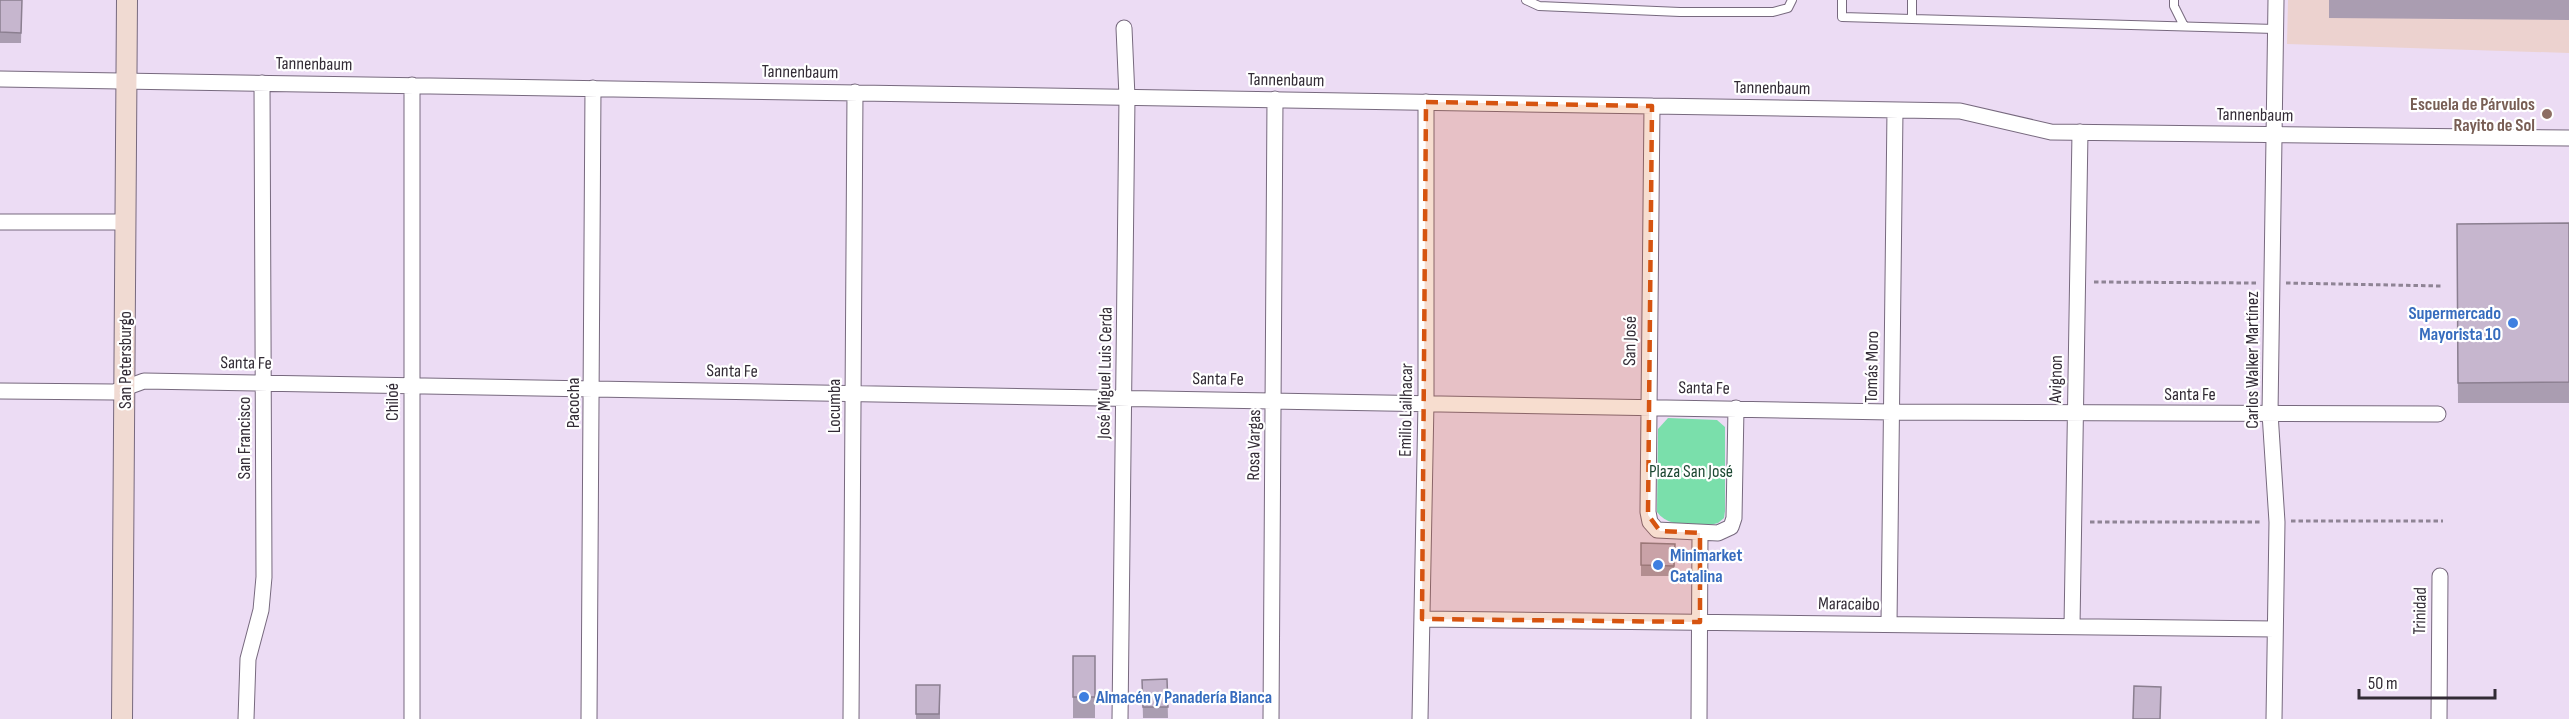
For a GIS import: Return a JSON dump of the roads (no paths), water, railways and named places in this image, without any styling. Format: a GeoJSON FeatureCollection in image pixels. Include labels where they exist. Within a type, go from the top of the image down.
{"type":"FeatureCollection","features":[{"type":"Feature","properties":{"kind":"street","name":"San Petersburgo"},"geometry":{"type":"LineString","coordinates":[[122,719],[127,0]]}},
{"type":"Feature","properties":{"kind":"street","name":"Carlos Walker Martínez"},"geometry":{"type":"LineString","coordinates":[[2274,719],[2277,522],[2270,413],[2278,283],[2273,135],[2276,0]]}},
{"type":"Feature","properties":{"kind":"street","name":"José Miguel Luis Cerda"},"geometry":{"type":"LineString","coordinates":[[1120,719],[1127,97],[1124,28]]}},
{"type":"Feature","properties":{"kind":"street","name":"Tannenbaum"},"geometry":{"type":"LineString","coordinates":[[0,79],[1895,110],[1972,112],[2034,130],[2080,132],[2569,138]]}},
{"type":"Feature","properties":{"kind":"street","name":"San Francisco"},"geometry":{"type":"LineString","coordinates":[[246,719],[248,659],[261,610],[264,577],[262,83]]}},
{"type":"Feature","properties":{"kind":"street","name":"Chiloé"},"geometry":{"type":"LineString","coordinates":[[412,85],[412,719]]}},
{"type":"Feature","properties":{"kind":"street","name":"Pacocha"},"geometry":{"type":"LineString","coordinates":[[589,719],[593,88]]}},
{"type":"Feature","properties":{"kind":"street","name":"Locumba"},"geometry":{"type":"LineString","coordinates":[[851,719],[855,92]]}},
{"type":"Feature","properties":{"kind":"street","name":"Rosa Vargas"},"geometry":{"type":"LineString","coordinates":[[1271,719],[1275,99]]}},
{"type":"Feature","properties":{"kind":"street","name":"Emilio Lailhacar"},"geometry":{"type":"LineString","coordinates":[[1420,719],[1426,402],[1426,102]]}},
{"type":"Feature","properties":{"kind":"street","name":"San José"},"geometry":{"type":"LineString","coordinates":[[1652,106],[1648,519],[1660,531],[1722,533],[1728,530],[1734,521],[1736,408]]}},
{"type":"Feature","properties":{"kind":"street","name":"Tomás Moro"},"geometry":{"type":"LineString","coordinates":[[1889,624],[1895,110]]}},
{"type":"Feature","properties":{"kind":"street","name":"Avignon"},"geometry":{"type":"LineString","coordinates":[[2072,626],[2080,132]]}},
{"type":"Feature","properties":{"kind":"street"},"geometry":{"type":"LineString","coordinates":[[0,222],[125,222]]}},
{"type":"Feature","properties":{"kind":"street","name":"Santa Fe"},"geometry":{"type":"LineString","coordinates":[[0,391],[114,392],[144,381],[263,382],[1891,412],[2438,414]]}},
{"type":"Feature","properties":{"kind":"street"},"geometry":{"type":"LineString","coordinates":[[1699,719],[1700,533]]}},
{"type":"Feature","properties":{"kind":"street","name":"Trinidad"},"geometry":{"type":"LineString","coordinates":[[2439,719],[2440,576]]}},
{"type":"Feature","properties":{"kind":"street","name":"Maracaibo"},"geometry":{"type":"LineString","coordinates":[[1422,619],[2275,629]]}},
{"type":"Feature","properties":{"kind":"lane"},"geometry":{"type":"LineString","coordinates":[[1526,0],[1539,6],[1680,12],[1773,12],[1788,8],[1792,0]]}},
{"type":"Feature","properties":{"kind":"lane"},"geometry":{"type":"LineString","coordinates":[[1842,0],[1842,17],[2276,29]]}},
{"type":"Feature","properties":{"kind":"lane"},"geometry":{"type":"LineString","coordinates":[[1912,0],[1912,19]]}},
{"type":"Feature","properties":{"kind":"lane"},"geometry":{"type":"LineString","coordinates":[[2174,0],[2174,6],[2184,26]]}},
{"type":"Feature","properties":{"kind":"place","name":"Escuela de Párvulos Rayito de Sol"},"geometry":{"type":"Point","coordinates":[2547,114]}},
{"type":"Feature","properties":{"kind":"place","name":"Supermercado Mayorista 10"},"geometry":{"type":"Point","coordinates":[2513,323]}},
{"type":"Feature","properties":{"kind":"place","name":"Minimarket Catalina"},"geometry":{"type":"Point","coordinates":[1658,565]}},
{"type":"Feature","properties":{"kind":"place","name":"Almacén y Panadería Bianca"},"geometry":{"type":"Point","coordinates":[1084,697]}},
{"type":"Feature","properties":{"kind":"park label","name":"Plaza San José"},"geometry":{"type":"Point","coordinates":[1691,471]}}]}
